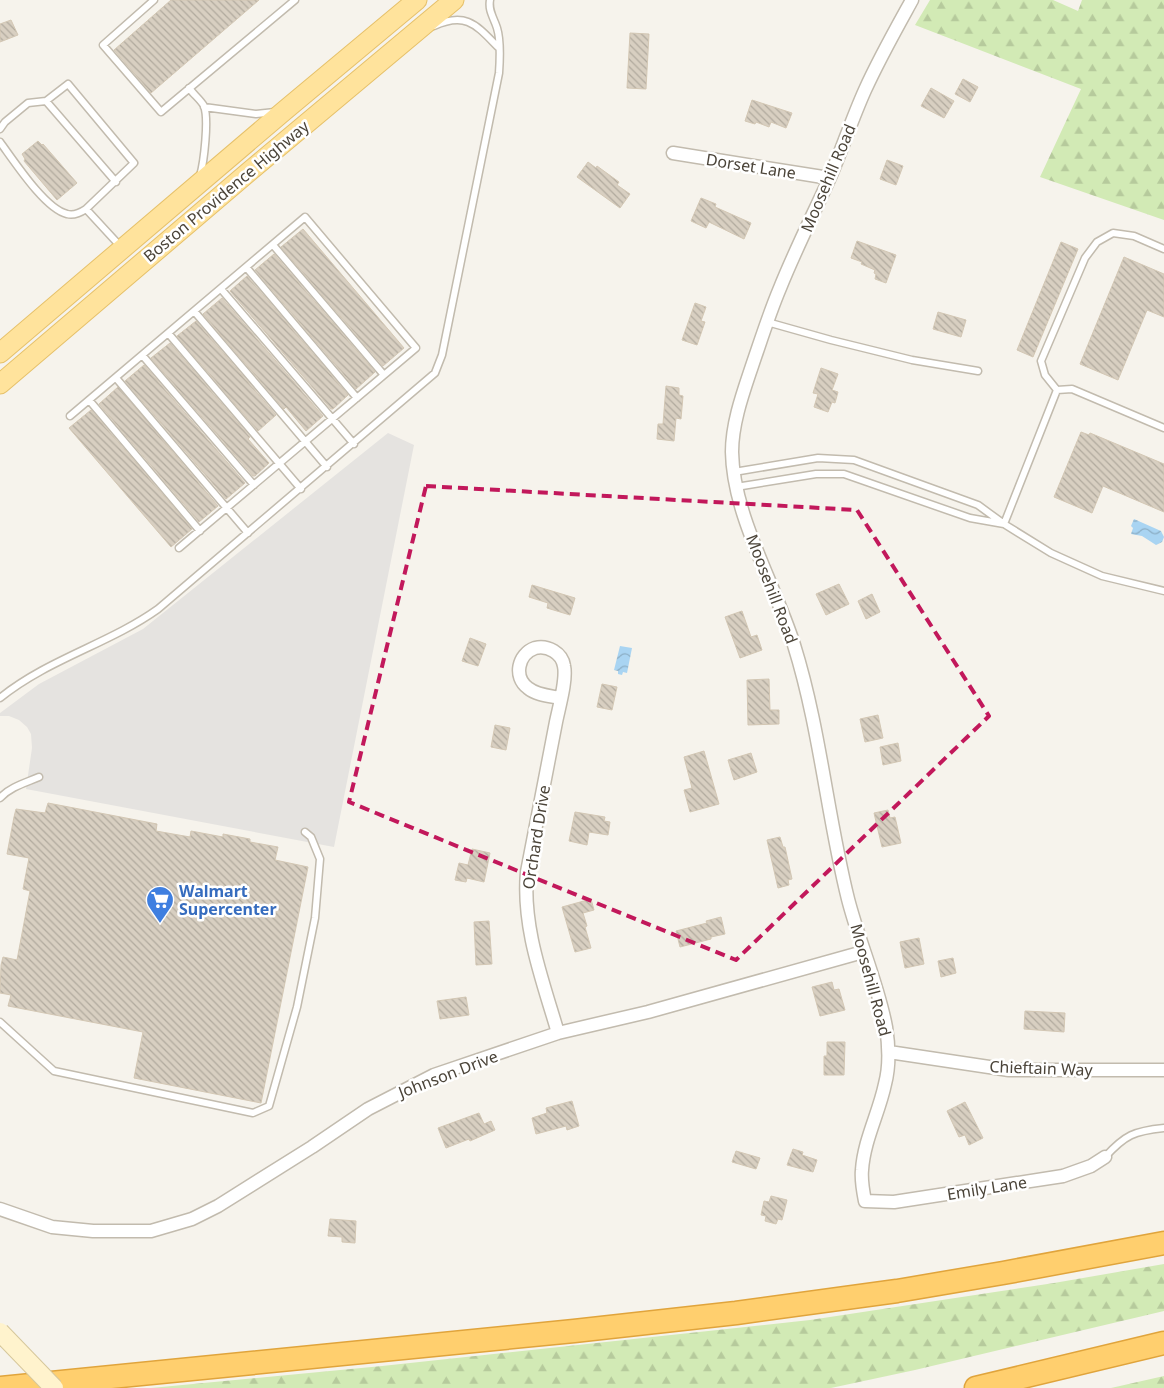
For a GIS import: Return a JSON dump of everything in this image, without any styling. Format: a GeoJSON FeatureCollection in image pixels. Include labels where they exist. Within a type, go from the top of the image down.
{"type":"FeatureCollection","features":[{"type":"Feature","properties":{"kind":"highway"},"geometry":{"type":"LineString","coordinates":[[0,1388],[736,1313],[941,1284],[1164,1243]]}},
{"type":"Feature","properties":{"kind":"highway"},"geometry":{"type":"LineString","coordinates":[[976,1388],[1164,1343]]}},
{"type":"Feature","properties":{"kind":"main road","name":"Boston Providence Highway"},"geometry":{"type":"LineString","coordinates":[[0,353],[284,111],[418,0]]}},
{"type":"Feature","properties":{"kind":"main road","name":"Boston Providence Highway"},"geometry":{"type":"LineString","coordinates":[[0,384],[454,0]]}},
{"type":"Feature","properties":{"kind":"main road"},"geometry":{"type":"LineString","coordinates":[[0,1332],[54,1388]]}},
{"type":"Feature","properties":{"kind":"street","name":"Moosehill Road"},"geometry":{"type":"LineString","coordinates":[[865,1201],[862,1180],[864,1156],[886,1082],[889,1052],[882,1011],[863,952],[843,876],[810,708],[794,647],[736,487],[732,448],[744,389],[785,275],[830,178],[864,93],[912,0]]}},
{"type":"Feature","properties":{"kind":"street","name":"Dorset Lane"},"geometry":{"type":"LineString","coordinates":[[673,153],[830,178]]}},
{"type":"Feature","properties":{"kind":"street","name":"Orchard Drive"},"geometry":{"type":"LineString","coordinates":[[558,1033],[529,929],[526,891],[529,863],[560,698]]}},
{"type":"Feature","properties":{"kind":"street","name":"Johnson Drive"},"geometry":{"type":"LineString","coordinates":[[0,1209],[52,1227],[92,1231],[151,1231],[192,1219],[218,1206],[312,1147],[368,1109],[434,1075],[558,1033],[648,1012],[863,952]]}},
{"type":"Feature","properties":{"kind":"street","name":"Chieftain Way"},"geometry":{"type":"LineString","coordinates":[[889,1052],[1009,1070],[1164,1070]]}},
{"type":"Feature","properties":{"kind":"street","name":"Emily Lane"},"geometry":{"type":"LineString","coordinates":[[865,1201],[894,1202],[1063,1176],[1092,1166],[1105,1157]]}},
{"type":"Feature","properties":{"kind":"lane"},"geometry":{"type":"LineString","coordinates":[[154,0],[103,45],[160,112],[295,0]]}},
{"type":"Feature","properties":{"kind":"lane"},"geometry":{"type":"LineString","coordinates":[[0,698],[41,670],[150,615],[429,380],[439,366],[499,73],[497,28],[491,13],[490,0]]}},
{"type":"Feature","properties":{"kind":"lane"},"geometry":{"type":"LineString","coordinates":[[410,36],[446,22],[468,21],[479,28],[498,48]]}},
{"type":"Feature","properties":{"kind":"lane"},"geometry":{"type":"LineString","coordinates":[[0,129],[4,122],[28,103],[46,101],[68,84],[134,163],[86,209],[78,214],[67,214],[44,199],[0,142]]}},
{"type":"Feature","properties":{"kind":"lane"},"geometry":{"type":"LineString","coordinates":[[189,88],[204,107],[206,133],[205,160],[198,184]]}},
{"type":"Feature","properties":{"kind":"lane"},"geometry":{"type":"LineString","coordinates":[[46,101],[116,182]]}},
{"type":"Feature","properties":{"kind":"lane"},"geometry":{"type":"LineString","coordinates":[[204,107],[256,114],[284,111]]}},
{"type":"Feature","properties":{"kind":"lane"},"geometry":{"type":"LineString","coordinates":[[86,209],[122,249]]}},
{"type":"Feature","properties":{"kind":"lane"},"geometry":{"type":"LineString","coordinates":[[70,416],[305,217],[398,326],[416,348],[179,548]]}},
{"type":"Feature","properties":{"kind":"lane"},"geometry":{"type":"LineString","coordinates":[[1056,390],[1045,375],[1042,361],[1085,258],[1097,242],[1113,233],[1134,236],[1164,249]]}},
{"type":"Feature","properties":{"kind":"lane"},"geometry":{"type":"LineString","coordinates":[[272,244],[384,375]]}},
{"type":"Feature","properties":{"kind":"lane"},"geometry":{"type":"LineString","coordinates":[[246,267],[357,398]]}},
{"type":"Feature","properties":{"kind":"lane"},"geometry":{"type":"LineString","coordinates":[[221,289],[354,444]]}},
{"type":"Feature","properties":{"kind":"lane"},"geometry":{"type":"LineString","coordinates":[[194,311],[327,467]]}},
{"type":"Feature","properties":{"kind":"lane"},"geometry":{"type":"LineString","coordinates":[[767,322],[912,360],[978,370]]}},
{"type":"Feature","properties":{"kind":"lane"},"geometry":{"type":"LineString","coordinates":[[168,333],[301,489]]}},
{"type":"Feature","properties":{"kind":"lane"},"geometry":{"type":"LineString","coordinates":[[142,355],[254,485]]}},
{"type":"Feature","properties":{"kind":"lane"},"geometry":{"type":"LineString","coordinates":[[116,378],[248,533]]}},
{"type":"Feature","properties":{"kind":"lane"},"geometry":{"type":"LineString","coordinates":[[1056,390],[1072,389],[1164,428]]}},
{"type":"Feature","properties":{"kind":"lane"},"geometry":{"type":"LineString","coordinates":[[1004,524],[1056,390]]}},
{"type":"Feature","properties":{"kind":"lane"},"geometry":{"type":"LineString","coordinates":[[89,400],[200,531]]}},
{"type":"Feature","properties":{"kind":"lane"},"geometry":{"type":"LineString","coordinates":[[734,472],[818,458],[854,460],[978,505],[1004,524],[1051,553],[1102,576],[1164,591]]}},
{"type":"Feature","properties":{"kind":"lane"},"geometry":{"type":"LineString","coordinates":[[736,487],[816,474],[844,474],[970,518],[1004,524]]}},
{"type":"Feature","properties":{"kind":"lane"},"geometry":{"type":"LineString","coordinates":[[0,798],[18,786],[39,777]]}},
{"type":"Feature","properties":{"kind":"lane"},"geometry":{"type":"LineString","coordinates":[[0,1022],[54,1071],[253,1113],[269,1106],[297,1007],[315,918],[320,859],[311,838],[304,832]]}},
{"type":"Feature","properties":{"kind":"lane"},"geometry":{"type":"LineString","coordinates":[[1105,1157],[1126,1137],[1142,1131],[1164,1128]]}},
{"type":"Feature","properties":{"kind":"highlighted area"},"geometry":{"type":"Polygon","coordinates":[[[426,486],[857,510],[989,716],[736,960],[349,802],[426,486]]]}},
{"type":"Feature","properties":{"kind":"green space"},"geometry":{"type":"Polygon","coordinates":[[[930,0],[1053,0],[1078,11],[1082,0],[1164,0],[1164,220],[1040,177],[1081,89],[915,25],[930,0]]]}},
{"type":"Feature","properties":{"kind":"green space"},"geometry":{"type":"Polygon","coordinates":[[[1164,1264],[1164,1311],[831,1388],[151,1388],[382,1366],[810,1320],[1054,1283],[1164,1264]]]}},
{"type":"Feature","properties":{"kind":"green space"},"geometry":{"type":"Polygon","coordinates":[[[1164,1376],[1164,1388],[1111,1388],[1164,1376]]]}},
{"type":"Feature","properties":{"kind":"shaded area"},"geometry":{"type":"Polygon","coordinates":[[[388,433],[414,445],[334,847],[26,789],[32,748],[31,734],[27,727],[19,720],[9,716],[0,716],[0,713],[39,684],[143,629],[388,433]]]}},
{"type":"Feature","properties":{"kind":"water"},"geometry":{"type":"Polygon","coordinates":[[[1134,519],[1161,531],[1164,537],[1162,542],[1156,545],[1142,536],[1131,534],[1133,528],[1131,526],[1134,519]]]}},
{"type":"Feature","properties":{"kind":"water"},"geometry":{"type":"Polygon","coordinates":[[[620,646],[632,648],[627,673],[623,672],[622,675],[614,670],[620,646]]]}},
{"type":"Feature","properties":{"kind":"building"},"geometry":{"type":"Polygon","coordinates":[[[171,0],[259,0],[151,93],[114,50],[171,0]]]}},
{"type":"Feature","properties":{"kind":"building"},"geometry":{"type":"Polygon","coordinates":[[[11,20],[18,35],[0,42],[0,24],[11,20]]]}},
{"type":"Feature","properties":{"kind":"building"},"geometry":{"type":"Polygon","coordinates":[[[630,33],[649,34],[646,89],[627,88],[630,33]]]}},
{"type":"Feature","properties":{"kind":"building"},"geometry":{"type":"Polygon","coordinates":[[[963,79],[978,87],[970,102],[955,94],[963,79]]]}},
{"type":"Feature","properties":{"kind":"building"},"geometry":{"type":"Polygon","coordinates":[[[931,88],[954,101],[944,118],[921,106],[931,88]]]}},
{"type":"Feature","properties":{"kind":"building"},"geometry":{"type":"Polygon","coordinates":[[[752,100],[792,113],[786,128],[771,122],[769,127],[756,122],[755,124],[745,121],[752,100]]]}},
{"type":"Feature","properties":{"kind":"building"},"geometry":{"type":"Polygon","coordinates":[[[38,141],[43,144],[77,183],[57,200],[24,161],[25,159],[22,154],[38,141]]]}},
{"type":"Feature","properties":{"kind":"building"},"geometry":{"type":"Polygon","coordinates":[[[887,160],[903,166],[896,185],[880,179],[887,160]]]}},
{"type":"Feature","properties":{"kind":"building"},"geometry":{"type":"Polygon","coordinates":[[[588,162],[596,168],[597,166],[619,182],[617,185],[630,194],[620,208],[577,177],[588,162]]]}},
{"type":"Feature","properties":{"kind":"building"},"geometry":{"type":"Polygon","coordinates":[[[701,198],[716,204],[715,207],[751,223],[744,239],[709,222],[706,228],[691,221],[701,198]]]}},
{"type":"Feature","properties":{"kind":"building"},"geometry":{"type":"Polygon","coordinates":[[[303,229],[404,348],[383,366],[281,247],[303,229]]]}},
{"type":"Feature","properties":{"kind":"building"},"geometry":{"type":"Polygon","coordinates":[[[857,241],[896,255],[886,283],[875,279],[875,270],[851,258],[857,241]]]}},
{"type":"Feature","properties":{"kind":"building"},"geometry":{"type":"Polygon","coordinates":[[[1061,242],[1078,249],[1033,357],[1017,350],[1061,242]]]}},
{"type":"Feature","properties":{"kind":"building"},"geometry":{"type":"Polygon","coordinates":[[[274,254],[375,372],[356,389],[255,270],[274,254]]]}},
{"type":"Feature","properties":{"kind":"building"},"geometry":{"type":"Polygon","coordinates":[[[1124,257],[1164,274],[1164,317],[1147,310],[1118,380],[1080,364],[1124,257]]]}},
{"type":"Feature","properties":{"kind":"building"},"geometry":{"type":"Polygon","coordinates":[[[247,276],[348,395],[333,409],[331,409],[230,291],[247,276]]]}},
{"type":"Feature","properties":{"kind":"building"},"geometry":{"type":"Polygon","coordinates":[[[222,298],[323,416],[306,431],[286,407],[284,409],[203,314],[222,298]]]}},
{"type":"Feature","properties":{"kind":"building"},"geometry":{"type":"Polygon","coordinates":[[[695,303],[706,307],[701,321],[705,322],[697,345],[682,340],[695,303]]]}},
{"type":"Feature","properties":{"kind":"building"},"geometry":{"type":"Polygon","coordinates":[[[938,312],[966,320],[961,337],[933,329],[938,312]]]}},
{"type":"Feature","properties":{"kind":"building"},"geometry":{"type":"Polygon","coordinates":[[[196,321],[276,415],[258,431],[177,336],[196,321]]]}},
{"type":"Feature","properties":{"kind":"building"},"geometry":{"type":"Polygon","coordinates":[[[170,343],[250,437],[248,439],[269,463],[255,476],[253,476],[151,358],[170,343]]]}},
{"type":"Feature","properties":{"kind":"building"},"geometry":{"type":"Polygon","coordinates":[[[144,365],[245,483],[226,499],[125,381],[144,365]]]}},
{"type":"Feature","properties":{"kind":"building"},"geometry":{"type":"Polygon","coordinates":[[[821,368],[838,374],[832,390],[838,392],[835,403],[832,402],[828,412],[814,407],[818,394],[813,393],[821,368]]]}},
{"type":"Feature","properties":{"kind":"building"},"geometry":{"type":"Polygon","coordinates":[[[666,386],[679,388],[679,395],[683,396],[681,419],[676,418],[674,441],[657,439],[658,424],[663,424],[666,386]]]}},
{"type":"Feature","properties":{"kind":"building"},"geometry":{"type":"Polygon","coordinates":[[[118,387],[218,506],[199,522],[99,404],[118,387]]]}},
{"type":"Feature","properties":{"kind":"building"},"geometry":{"type":"Polygon","coordinates":[[[91,410],[192,529],[171,547],[69,428],[91,410]]]}},
{"type":"Feature","properties":{"kind":"building"},"geometry":{"type":"Polygon","coordinates":[[[1081,432],[1089,435],[1090,433],[1164,464],[1164,512],[1103,486],[1092,513],[1054,497],[1081,432]]]}},
{"type":"Feature","properties":{"kind":"building"},"geometry":{"type":"Polygon","coordinates":[[[839,584],[849,604],[826,615],[816,594],[839,584]]]}},
{"type":"Feature","properties":{"kind":"building"},"geometry":{"type":"Polygon","coordinates":[[[532,585],[575,598],[570,615],[547,608],[548,603],[529,597],[532,585]]]}},
{"type":"Feature","properties":{"kind":"building"},"geometry":{"type":"Polygon","coordinates":[[[872,594],[880,612],[866,619],[858,601],[872,594]]]}},
{"type":"Feature","properties":{"kind":"building"},"geometry":{"type":"Polygon","coordinates":[[[742,611],[751,637],[757,635],[762,650],[740,658],[725,617],[742,611]]]}},
{"type":"Feature","properties":{"kind":"building"},"geometry":{"type":"Polygon","coordinates":[[[470,638],[486,644],[478,666],[462,661],[470,638]]]}},
{"type":"Feature","properties":{"kind":"building"},"geometry":{"type":"Polygon","coordinates":[[[769,679],[770,710],[779,710],[779,724],[748,725],[747,680],[769,679]]]}},
{"type":"Feature","properties":{"kind":"building"},"geometry":{"type":"Polygon","coordinates":[[[602,684],[617,687],[612,710],[597,707],[602,684]]]}},
{"type":"Feature","properties":{"kind":"building"},"geometry":{"type":"Polygon","coordinates":[[[878,715],[883,738],[865,742],[860,719],[878,715]]]}},
{"type":"Feature","properties":{"kind":"building"},"geometry":{"type":"Polygon","coordinates":[[[495,725],[510,728],[506,750],[491,747],[495,725]]]}},
{"type":"Feature","properties":{"kind":"building"},"geometry":{"type":"Polygon","coordinates":[[[898,743],[901,761],[883,765],[880,747],[898,743]]]}},
{"type":"Feature","properties":{"kind":"building"},"geometry":{"type":"Polygon","coordinates":[[[704,751],[719,804],[690,812],[684,790],[692,788],[684,757],[704,751]]]}},
{"type":"Feature","properties":{"kind":"building"},"geometry":{"type":"Polygon","coordinates":[[[751,753],[757,772],[734,780],[728,760],[751,753]]]}},
{"type":"Feature","properties":{"kind":"building","name":"Walmart Supercenter"},"geometry":{"type":"Polygon","coordinates":[[[48,803],[157,824],[156,831],[190,837],[191,831],[223,837],[223,834],[250,839],[250,842],[278,847],[275,860],[308,867],[261,1103],[134,1078],[143,1032],[8,1006],[11,995],[0,993],[1,965],[3,957],[17,960],[30,891],[23,889],[29,858],[7,854],[14,817],[16,809],[45,813],[48,803]]]}},
{"type":"Feature","properties":{"kind":"building"},"geometry":{"type":"Polygon","coordinates":[[[888,810],[890,818],[895,817],[901,843],[882,847],[874,813],[888,810]]]}},
{"type":"Feature","properties":{"kind":"building"},"geometry":{"type":"Polygon","coordinates":[[[575,812],[605,817],[604,821],[610,822],[608,835],[589,832],[587,845],[569,841],[575,812]]]}},
{"type":"Feature","properties":{"kind":"building"},"geometry":{"type":"Polygon","coordinates":[[[780,837],[783,847],[785,847],[792,879],[788,880],[789,885],[778,888],[767,840],[780,837]]]}},
{"type":"Feature","properties":{"kind":"building"},"geometry":{"type":"Polygon","coordinates":[[[472,849],[490,853],[484,882],[467,878],[466,882],[455,880],[459,863],[468,865],[472,849]]]}},
{"type":"Feature","properties":{"kind":"building"},"geometry":{"type":"Polygon","coordinates":[[[591,899],[594,910],[583,913],[591,948],[575,952],[562,907],[591,899]]]}},
{"type":"Feature","properties":{"kind":"building"},"geometry":{"type":"Polygon","coordinates":[[[721,917],[725,934],[680,947],[676,931],[707,923],[706,921],[721,917]]]}},
{"type":"Feature","properties":{"kind":"building"},"geometry":{"type":"Polygon","coordinates":[[[489,921],[492,964],[476,965],[474,922],[489,921]]]}},
{"type":"Feature","properties":{"kind":"building"},"geometry":{"type":"Polygon","coordinates":[[[919,938],[924,964],[905,968],[900,942],[919,938]]]}},
{"type":"Feature","properties":{"kind":"building"},"geometry":{"type":"Polygon","coordinates":[[[953,958],[956,973],[941,977],[938,961],[953,958]]]}},
{"type":"Feature","properties":{"kind":"building"},"geometry":{"type":"Polygon","coordinates":[[[832,982],[834,990],[839,989],[845,1010],[820,1016],[812,987],[832,982]]]}},
{"type":"Feature","properties":{"kind":"building"},"geometry":{"type":"Polygon","coordinates":[[[466,997],[469,1015],[440,1019],[437,1001],[466,997]]]}},
{"type":"Feature","properties":{"kind":"building"},"geometry":{"type":"Polygon","coordinates":[[[1025,1011],[1065,1013],[1064,1032],[1024,1029],[1025,1011]]]}},
{"type":"Feature","properties":{"kind":"building"},"geometry":{"type":"Polygon","coordinates":[[[827,1042],[845,1042],[844,1075],[824,1075],[824,1056],[827,1056],[827,1042]]]}},
{"type":"Feature","properties":{"kind":"building"},"geometry":{"type":"Polygon","coordinates":[[[572,1101],[579,1126],[567,1130],[566,1126],[536,1134],[532,1118],[547,1113],[546,1108],[572,1101]]]}},
{"type":"Feature","properties":{"kind":"building"},"geometry":{"type":"Polygon","coordinates":[[[965,1102],[983,1138],[969,1145],[965,1135],[959,1137],[947,1111],[965,1102]]]}},
{"type":"Feature","properties":{"kind":"building"},"geometry":{"type":"Polygon","coordinates":[[[479,1113],[484,1124],[491,1121],[495,1130],[470,1141],[469,1139],[446,1148],[438,1128],[479,1113]]]}},
{"type":"Feature","properties":{"kind":"building"},"geometry":{"type":"Polygon","coordinates":[[[793,1149],[803,1152],[802,1155],[817,1160],[813,1172],[787,1165],[793,1149]]]}},
{"type":"Feature","properties":{"kind":"building"},"geometry":{"type":"Polygon","coordinates":[[[736,1151],[760,1158],[756,1169],[732,1162],[736,1151]]]}},
{"type":"Feature","properties":{"kind":"building"},"geometry":{"type":"Polygon","coordinates":[[[771,1196],[787,1200],[782,1220],[778,1219],[776,1224],[765,1221],[766,1216],[761,1215],[764,1201],[769,1202],[771,1196]]]}},
{"type":"Feature","properties":{"kind":"building"},"geometry":{"type":"Polygon","coordinates":[[[330,1219],[356,1221],[355,1243],[342,1242],[342,1237],[328,1236],[330,1219]]]}},
{"type":"Feature","properties":{"kind":"place","name":"Walmart Supercenter"},"geometry":{"type":"Point","coordinates":[160,924]}}]}
